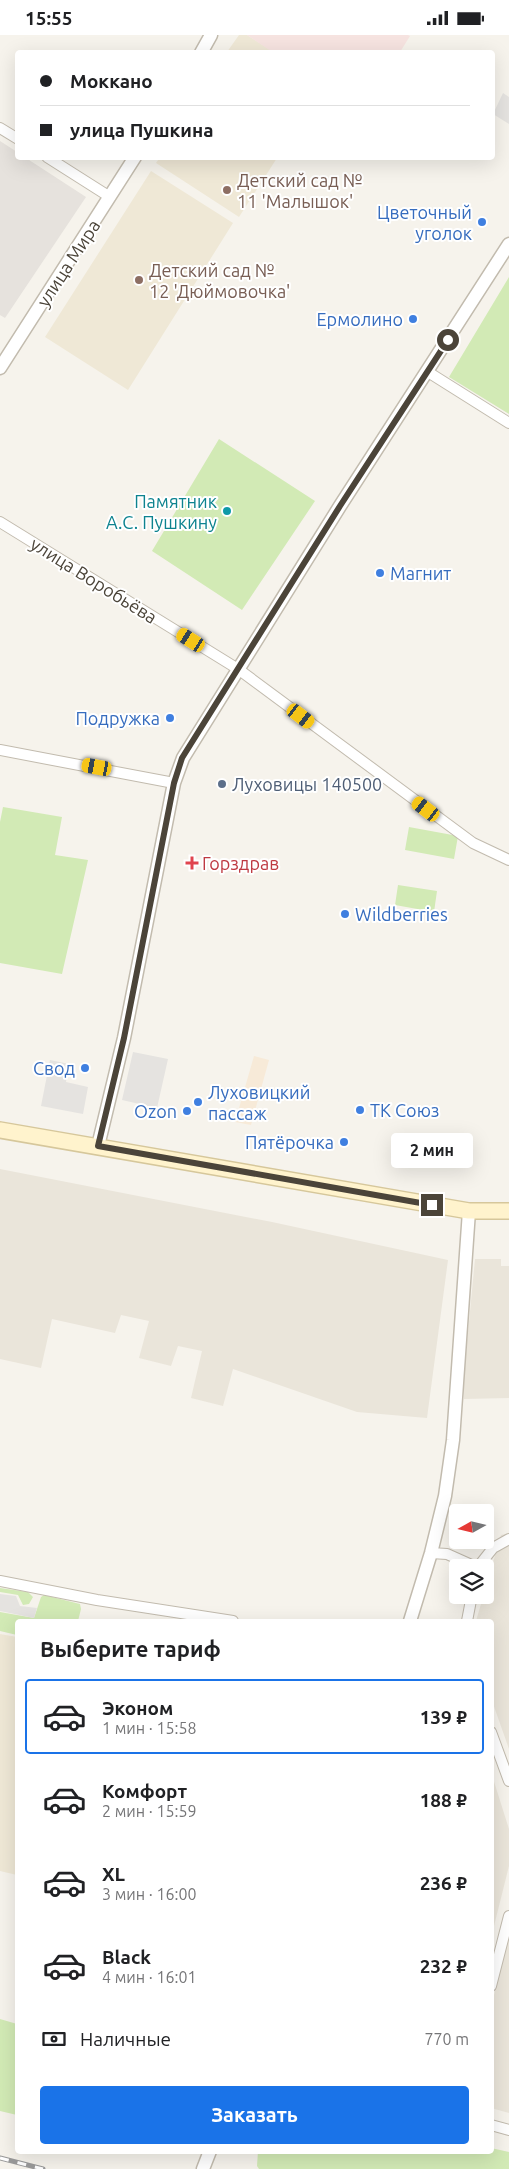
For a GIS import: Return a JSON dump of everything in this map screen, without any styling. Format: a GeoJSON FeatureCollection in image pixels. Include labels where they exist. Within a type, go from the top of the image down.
{"type":"FeatureCollection","features":[{"type":"Feature","properties":{"kind":"main road"},"geometry":{"type":"LineString","coordinates":[[0,1130],[469,1211],[509,1211]]}},
{"type":"Feature","properties":{"kind":"street"},"geometry":{"type":"LineString","coordinates":[[202,50],[211,35]]}},
{"type":"Feature","properties":{"kind":"street"},"geometry":{"type":"LineString","coordinates":[[0,127],[15,137]]}},
{"type":"Feature","properties":{"kind":"street"},"geometry":{"type":"LineString","coordinates":[[52,160],[110,197]]}},
{"type":"Feature","properties":{"kind":"street","name":"улица Мира"},"geometry":{"type":"LineString","coordinates":[[0,368],[133,160]]}},
{"type":"Feature","properties":{"kind":"street"},"geometry":{"type":"LineString","coordinates":[[98,1146],[124,1038],[174,783],[182,758],[340,506],[509,244]]}},
{"type":"Feature","properties":{"kind":"street"},"geometry":{"type":"LineString","coordinates":[[428,372],[509,423]]}},
{"type":"Feature","properties":{"kind":"street","name":"улица Воробьёва"},"geometry":{"type":"LineString","coordinates":[[0,521],[238,669],[473,843],[509,860]]}},
{"type":"Feature","properties":{"kind":"street"},"geometry":{"type":"LineString","coordinates":[[0,750],[174,783]]}},
{"type":"Feature","properties":{"kind":"street"},"geometry":{"type":"LineString","coordinates":[[411,1619],[431,1553],[445,1496],[453,1439],[469,1211]]}},
{"type":"Feature","properties":{"kind":"street"},"geometry":{"type":"LineString","coordinates":[[484,1559],[493,1548],[509,1539]]}},
{"type":"Feature","properties":{"kind":"street"},"geometry":{"type":"LineString","coordinates":[[431,1553],[447,1554],[459,1559]]}},
{"type":"Feature","properties":{"kind":"street"},"geometry":{"type":"LineString","coordinates":[[0,1581],[97,1600],[220,1619]]}},
{"type":"Feature","properties":{"kind":"street"},"geometry":{"type":"LineString","coordinates":[[467,1619],[470,1604]]}},
{"type":"Feature","properties":{"kind":"street"},"geometry":{"type":"LineString","coordinates":[[494,1739],[509,1781]]}},
{"type":"Feature","properties":{"kind":"street"},"geometry":{"type":"LineString","coordinates":[[494,1974],[509,1916]]}},
{"type":"Feature","properties":{"kind":"street"},"geometry":{"type":"LineString","coordinates":[[494,2126],[509,2130]]}},
{"type":"Feature","properties":{"kind":"street"},"geometry":{"type":"LineString","coordinates":[[203,2169],[209,2154]]}},
{"type":"Feature","properties":{"kind":"shaded area"},"geometry":{"type":"Polygon","coordinates":[[[239,35],[247,35],[271,50],[228,50],[239,35]]]}},
{"type":"Feature","properties":{"kind":"shaded area"},"geometry":{"type":"Polygon","coordinates":[[[247,35],[410,36],[401,50],[270,50],[247,35]]]}},
{"type":"Feature","properties":{"kind":"shaded area"},"geometry":{"type":"Polygon","coordinates":[[[503,93],[509,97],[509,124],[495,115],[495,110],[503,93]]]}},
{"type":"Feature","properties":{"kind":"shaded area"},"geometry":{"type":"Polygon","coordinates":[[[0,141],[15,151],[15,160],[29,160],[86,197],[5,318],[0,315],[0,141]]]}},
{"type":"Feature","properties":{"kind":"shaded area","name":"Детский сад № 11 'Малышок'"},"geometry":{"type":"Polygon","coordinates":[[[158,160],[276,160],[239,217],[156,163],[158,160]]]}},
{"type":"Feature","properties":{"kind":"shaded area","name":"Детский сад № 12 'Дюймовочка'"},"geometry":{"type":"Polygon","coordinates":[[[151,171],[233,223],[128,390],[45,337],[151,171]]]}},
{"type":"Feature","properties":{"kind":"shaded area"},"geometry":{"type":"Polygon","coordinates":[[[133,1052],[168,1059],[157,1108],[122,1100],[133,1052]]]}},
{"type":"Feature","properties":{"kind":"shaded area"},"geometry":{"type":"Polygon","coordinates":[[[254,1056],[269,1060],[251,1125],[235,1122],[254,1056]]]}},
{"type":"Feature","properties":{"kind":"shaded area"},"geometry":{"type":"Polygon","coordinates":[[[50,1060],[69,1064],[66,1082],[88,1087],[83,1114],[41,1106],[50,1060]]]}},
{"type":"Feature","properties":{"kind":"shaded area"},"geometry":{"type":"Polygon","coordinates":[[[0,1169],[272,1222],[448,1260],[427,1418],[357,1412],[233,1369],[223,1406],[191,1398],[202,1351],[178,1346],[171,1366],[139,1358],[149,1321],[121,1315],[115,1333],[52,1319],[41,1368],[0,1359],[0,1169]]]}},
{"type":"Feature","properties":{"kind":"shaded area"},"geometry":{"type":"Polygon","coordinates":[[[475,1259],[501,1259],[501,1266],[509,1266],[509,1398],[464,1399],[463,1385],[475,1259]]]}},
{"type":"Feature","properties":{"kind":"shaded area"},"geometry":{"type":"Polygon","coordinates":[[[509,1533],[509,1749],[494,1706],[494,1619],[477,1619],[481,1604],[494,1604],[494,1559],[501,1535],[509,1533]]]}},
{"type":"Feature","properties":{"kind":"shaded area"},"geometry":{"type":"Polygon","coordinates":[[[0,1594],[16,1596],[20,1606],[37,1608],[34,1618],[0,1611],[0,1594]]]}},
{"type":"Feature","properties":{"kind":"shaded area"},"geometry":{"type":"Polygon","coordinates":[[[0,1634],[15,1637],[15,1875],[0,1871],[0,1634]]]}},
{"type":"Feature","properties":{"kind":"shaded area"},"geometry":{"type":"Polygon","coordinates":[[[494,1782],[509,1829],[509,1866],[494,1926],[494,1782]]]}},
{"type":"Feature","properties":{"kind":"shaded area"},"geometry":{"type":"Polygon","coordinates":[[[509,1935],[509,2113],[494,2109],[494,1995],[509,1935]]]}},
{"type":"Feature","properties":{"kind":"green space"},"geometry":{"type":"Polygon","coordinates":[[[509,277],[509,414],[449,377],[509,277]]]}},
{"type":"Feature","properties":{"kind":"green space"},"geometry":{"type":"Polygon","coordinates":[[[219,439],[315,501],[242,610],[152,551],[219,439]]]}},
{"type":"Feature","properties":{"kind":"green space"},"geometry":{"type":"Polygon","coordinates":[[[3,807],[62,817],[55,855],[88,860],[62,974],[0,963],[0,822],[3,807]]]}},
{"type":"Feature","properties":{"kind":"green space"},"geometry":{"type":"Polygon","coordinates":[[[409,827],[458,836],[454,859],[405,850],[409,827]]]}},
{"type":"Feature","properties":{"kind":"green space"},"geometry":{"type":"Polygon","coordinates":[[[398,885],[437,891],[434,912],[395,905],[398,885]]]}},
{"type":"Feature","properties":{"kind":"green space"},"geometry":{"type":"Polygon","coordinates":[[[0,1588],[28,1592],[33,1597],[29,1604],[23,1605],[18,1595],[0,1592],[0,1588]]]}},
{"type":"Feature","properties":{"kind":"green space"},"geometry":{"type":"Polygon","coordinates":[[[44,1595],[80,1604],[78,1619],[15,1619],[15,1635],[0,1631],[0,1612],[34,1618],[41,1597],[44,1595]]]}},
{"type":"Feature","properties":{"kind":"green space"},"geometry":{"type":"Polygon","coordinates":[[[0,2019],[15,2023],[15,2115],[0,2111],[0,2019]]]}},
{"type":"Feature","properties":{"kind":"green space"},"geometry":{"type":"Polygon","coordinates":[[[494,2149],[509,2152],[509,2169],[259,2169],[257,2166],[258,2154],[494,2154],[494,2149]]]}},
{"type":"Feature","properties":{"kind":"railway"},"geometry":{"type":"LineString","coordinates":[[0,2158],[43,2169]]}},
{"type":"Feature","properties":{"kind":"place","name":"Детский сад № 11 'Малышок'"},"geometry":{"type":"Point","coordinates":[227,190]}},
{"type":"Feature","properties":{"kind":"place","name":"Цветочный уголок"},"geometry":{"type":"Point","coordinates":[482,222]}},
{"type":"Feature","properties":{"kind":"place","name":"Детский сад № 12 'Дюймовочка'"},"geometry":{"type":"Point","coordinates":[139,280]}},
{"type":"Feature","properties":{"kind":"place","name":"Ермолино"},"geometry":{"type":"Point","coordinates":[413,319]}},
{"type":"Feature","properties":{"kind":"place","name":"Памятник А.С. Пушкину"},"geometry":{"type":"Point","coordinates":[227,511]}},
{"type":"Feature","properties":{"kind":"place","name":"Магнит"},"geometry":{"type":"Point","coordinates":[380,573]}},
{"type":"Feature","properties":{"kind":"place","name":"Подружка"},"geometry":{"type":"Point","coordinates":[170,718]}},
{"type":"Feature","properties":{"kind":"place","name":"Луховицы 140500"},"geometry":{"type":"Point","coordinates":[222,784]}},
{"type":"Feature","properties":{"kind":"place","name":"Горздрав"},"geometry":{"type":"Point","coordinates":[192,863]}},
{"type":"Feature","properties":{"kind":"place","name":"Wildberries"},"geometry":{"type":"Point","coordinates":[345,914]}},
{"type":"Feature","properties":{"kind":"place","name":"Свод"},"geometry":{"type":"Point","coordinates":[85,1068]}},
{"type":"Feature","properties":{"kind":"place","name":"Луховицкий пассаж"},"geometry":{"type":"Point","coordinates":[198,1102]}},
{"type":"Feature","properties":{"kind":"place","name":"ТК Союз"},"geometry":{"type":"Point","coordinates":[360,1110]}},
{"type":"Feature","properties":{"kind":"place","name":"Ozon"},"geometry":{"type":"Point","coordinates":[187,1111]}},
{"type":"Feature","properties":{"kind":"place","name":"Пятёрочка"},"geometry":{"type":"Point","coordinates":[344,1142]}},
{"type":"Feature","properties":{"kind":"route"},"geometry":{"type":"LineString","coordinates":[[432,1205],[98,1146],[124,1038],[174,783],[182,758],[340,506],[448,340]]}}]}
